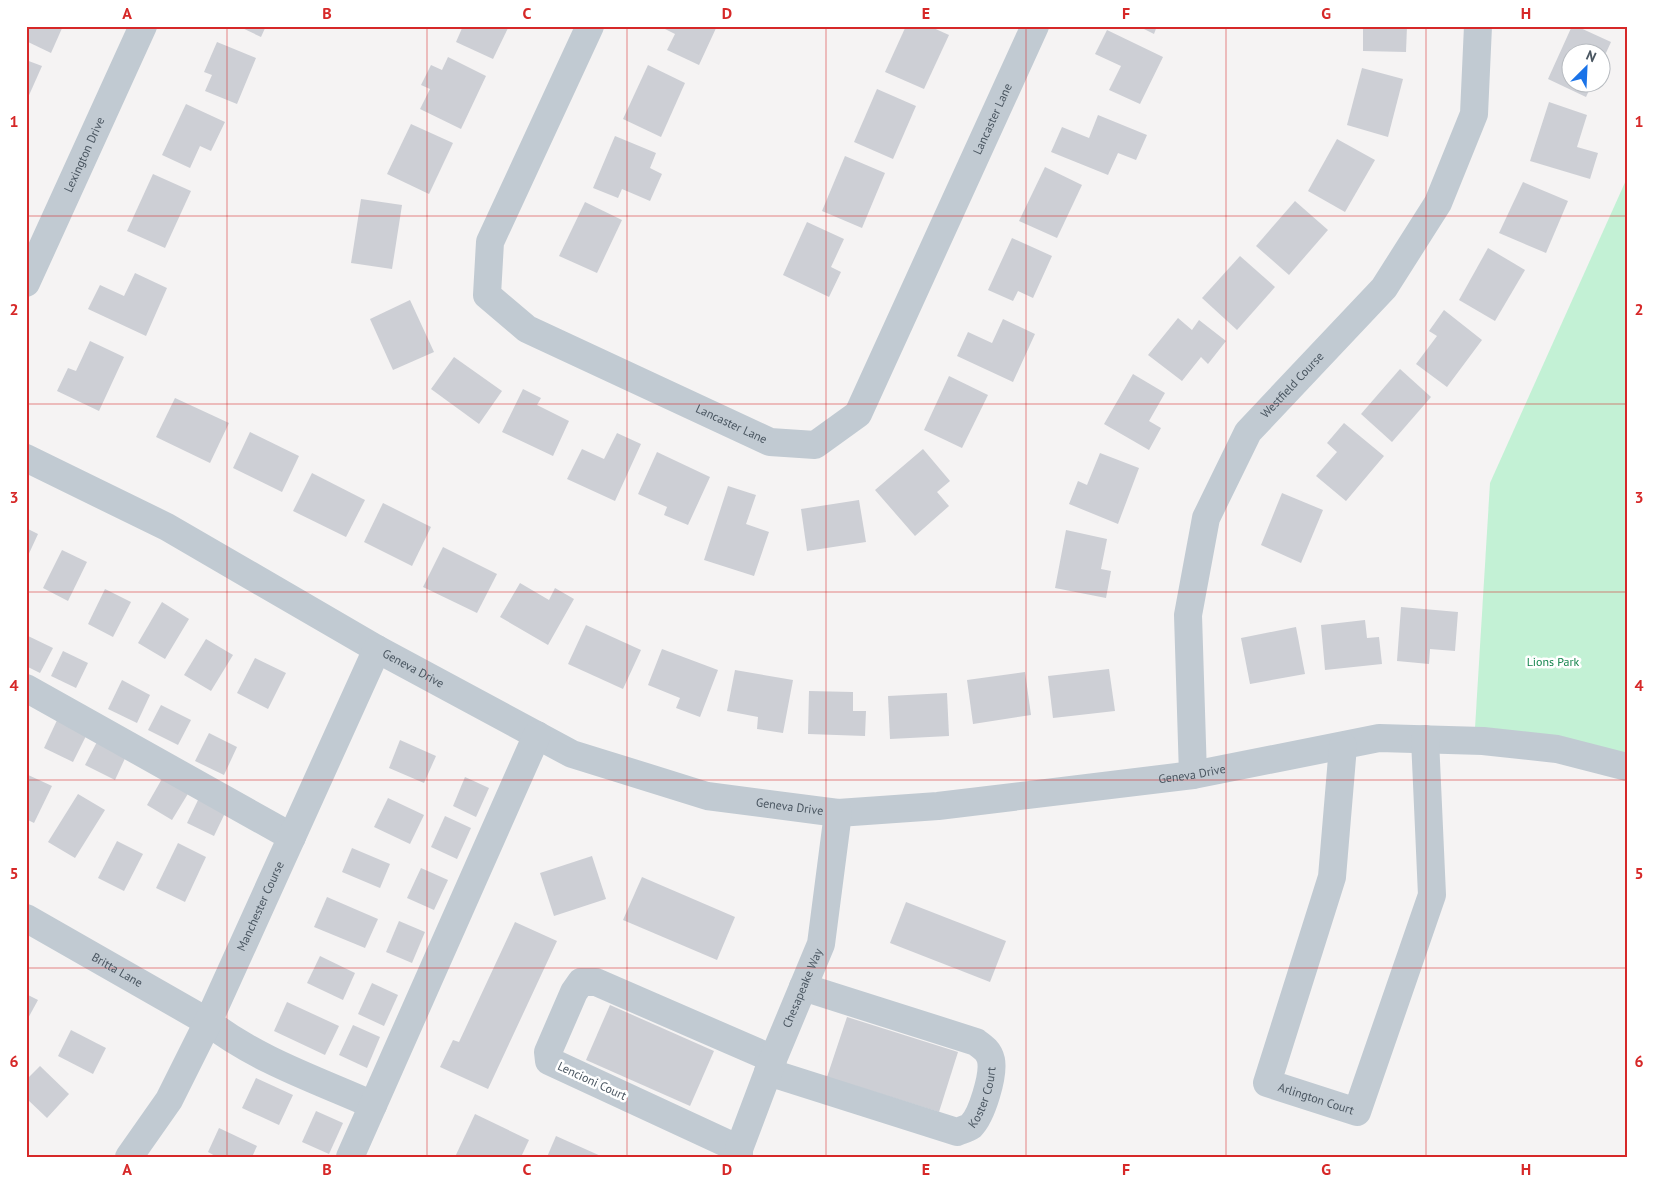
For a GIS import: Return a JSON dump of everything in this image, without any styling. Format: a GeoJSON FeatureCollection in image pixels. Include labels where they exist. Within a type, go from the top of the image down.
{"type":"FeatureCollection","features":[{"type":"Feature","properties":{"kind":"street","name":"Lexington Drive"},"geometry":{"type":"LineString","coordinates":[[26,283],[143,26]]}},
{"type":"Feature","properties":{"kind":"street","name":"Lancaster Lane"},"geometry":{"type":"LineString","coordinates":[[590,26],[490,242],[488,295],[527,329],[752,434],[770,442],[815,445],[858,414],[1035,26]]}},
{"type":"Feature","properties":{"kind":"street","name":"Westfield Course"},"geometry":{"type":"LineString","coordinates":[[1193,775],[1188,615],[1206,518],[1248,432],[1384,288],[1438,203],[1474,114],[1478,26]]}},
{"type":"Feature","properties":{"kind":"street","name":"Geneva Drive"},"geometry":{"type":"LineString","coordinates":[[26,458],[167,527],[377,649],[572,754],[707,796],[838,813],[938,806],[1193,775],[1379,738],[1483,741],[1558,749],[1627,767]]}},
{"type":"Feature","properties":{"kind":"street","name":"Manchester Course"},"geometry":{"type":"LineString","coordinates":[[129,1157],[169,1100],[208,1022],[377,649]]}},
{"type":"Feature","properties":{"kind":"street"},"geometry":{"type":"LineString","coordinates":[[26,688],[292,837]]}},
{"type":"Feature","properties":{"kind":"street"},"geometry":{"type":"LineString","coordinates":[[350,1157],[536,735]]}},
{"type":"Feature","properties":{"kind":"street","name":"Arlington Court"},"geometry":{"type":"LineString","coordinates":[[1343,746],[1332,877],[1267,1083],[1357,1112],[1432,895],[1425,739]]}},
{"type":"Feature","properties":{"kind":"street","name":"Chesapeake Way"},"geometry":{"type":"LineString","coordinates":[[739,1153],[770,1066],[821,944],[838,813]]}},
{"type":"Feature","properties":{"kind":"street","name":"Britta Lane"},"geometry":{"type":"LineString","coordinates":[[28,923],[208,1022],[230,1039],[262,1056],[373,1104]]}},
{"type":"Feature","properties":{"kind":"street","name":"Lencioni Court"},"geometry":{"type":"LineString","coordinates":[[739,1153],[549,1061],[548,1052],[574,992],[581,982],[596,982],[770,1066]]}},
{"type":"Feature","properties":{"kind":"street","name":"Koster Court"},"geometry":{"type":"LineString","coordinates":[[770,1066],[956,1132],[970,1127],[980,1113],[991,1074],[991,1059],[986,1050],[976,1042],[803,987]]}},
{"type":"Feature","properties":{"kind":"path"},"geometry":{"type":"LineString","coordinates":[[1627,395],[1627,424]]}},
{"type":"Feature","properties":{"kind":"green space","name":"Lions Park"},"geometry":{"type":"Polygon","coordinates":[[[1627,178],[1627,754],[1475,728],[1490,483],[1627,178]]]}},
{"type":"Feature","properties":{"kind":"building"},"geometry":{"type":"Polygon","coordinates":[[[26,26],[63,26],[51,53],[26,41],[26,26]]]}},
{"type":"Feature","properties":{"kind":"building"},"geometry":{"type":"Polygon","coordinates":[[[238,26],[266,26],[261,37],[238,26]]]}},
{"type":"Feature","properties":{"kind":"building"},"geometry":{"type":"Polygon","coordinates":[[[463,26],[509,26],[493,59],[456,42],[463,26]]]}},
{"type":"Feature","properties":{"kind":"building"},"geometry":{"type":"Polygon","coordinates":[[[663,26],[717,26],[699,65],[667,50],[675,34],[663,28],[663,26]]]}},
{"type":"Feature","properties":{"kind":"building"},"geometry":{"type":"Polygon","coordinates":[[[906,26],[929,26],[949,35],[924,89],[885,72],[906,26]]]}},
{"type":"Feature","properties":{"kind":"building"},"geometry":{"type":"Polygon","coordinates":[[[1138,26],[1157,26],[1154,34],[1138,26]]]}},
{"type":"Feature","properties":{"kind":"building"},"geometry":{"type":"Polygon","coordinates":[[[1363,26],[1407,26],[1406,52],[1363,51],[1363,26]]]}},
{"type":"Feature","properties":{"kind":"building"},"geometry":{"type":"Polygon","coordinates":[[[1572,26],[1576,26],[1611,42],[1610,44],[1610,42],[1565,42],[1572,26]]]}},
{"type":"Feature","properties":{"kind":"building"},"geometry":{"type":"Polygon","coordinates":[[[1107,30],[1163,57],[1140,104],[1109,90],[1121,66],[1095,54],[1107,30]]]}},
{"type":"Feature","properties":{"kind":"building"},"geometry":{"type":"Polygon","coordinates":[[[217,42],[256,58],[237,104],[205,91],[212,75],[204,72],[217,42]]]}},
{"type":"Feature","properties":{"kind":"building"},"geometry":{"type":"Polygon","coordinates":[[[1560,52],[1560,85],[1548,79],[1560,52]]]}},
{"type":"Feature","properties":{"kind":"building"},"geometry":{"type":"Polygon","coordinates":[[[448,57],[486,76],[461,129],[420,109],[430,89],[421,85],[431,65],[442,70],[448,57]]]}},
{"type":"Feature","properties":{"kind":"building"},"geometry":{"type":"Polygon","coordinates":[[[26,60],[42,66],[26,102],[26,60]]]}},
{"type":"Feature","properties":{"kind":"building"},"geometry":{"type":"Polygon","coordinates":[[[648,65],[685,83],[661,137],[623,119],[648,65]]]}},
{"type":"Feature","properties":{"kind":"building"},"geometry":{"type":"Polygon","coordinates":[[[1362,68],[1403,79],[1388,137],[1347,125],[1362,68]]]}},
{"type":"Feature","properties":{"kind":"building"},"geometry":{"type":"Polygon","coordinates":[[[877,89],[916,106],[893,159],[854,142],[877,89]]]}},
{"type":"Feature","properties":{"kind":"building"},"geometry":{"type":"Polygon","coordinates":[[[1575,92],[1588,92],[1586,97],[1575,92]]]}},
{"type":"Feature","properties":{"kind":"building"},"geometry":{"type":"Polygon","coordinates":[[[1549,102],[1587,115],[1577,147],[1598,153],[1590,179],[1530,161],[1549,102]]]}},
{"type":"Feature","properties":{"kind":"building"},"geometry":{"type":"Polygon","coordinates":[[[186,104],[225,122],[211,151],[200,146],[190,168],[162,155],[186,104]]]}},
{"type":"Feature","properties":{"kind":"building"},"geometry":{"type":"Polygon","coordinates":[[[1098,115],[1147,135],[1136,160],[1118,153],[1108,175],[1051,152],[1062,127],[1089,138],[1098,115]]]}},
{"type":"Feature","properties":{"kind":"building"},"geometry":{"type":"Polygon","coordinates":[[[411,124],[453,143],[429,194],[387,174],[411,124]]]}},
{"type":"Feature","properties":{"kind":"building"},"geometry":{"type":"Polygon","coordinates":[[[615,136],[656,153],[650,168],[662,174],[650,201],[622,189],[618,198],[593,188],[615,136]]]}},
{"type":"Feature","properties":{"kind":"building"},"geometry":{"type":"Polygon","coordinates":[[[1337,139],[1375,160],[1345,212],[1308,191],[1337,139]]]}},
{"type":"Feature","properties":{"kind":"building"},"geometry":{"type":"Polygon","coordinates":[[[845,156],[885,173],[862,228],[822,211],[845,156]]]}},
{"type":"Feature","properties":{"kind":"building"},"geometry":{"type":"Polygon","coordinates":[[[1045,167],[1082,185],[1057,238],[1019,221],[1045,167]]]}},
{"type":"Feature","properties":{"kind":"building"},"geometry":{"type":"Polygon","coordinates":[[[153,174],[191,191],[165,248],[127,231],[153,174]]]}},
{"type":"Feature","properties":{"kind":"building"},"geometry":{"type":"Polygon","coordinates":[[[1523,182],[1568,201],[1546,253],[1499,233],[1523,182]]]}},
{"type":"Feature","properties":{"kind":"building"},"geometry":{"type":"Polygon","coordinates":[[[361,199],[402,205],[392,269],[351,263],[361,199]]]}},
{"type":"Feature","properties":{"kind":"building"},"geometry":{"type":"Polygon","coordinates":[[[1295,201],[1328,230],[1289,275],[1256,246],[1295,201]]]}},
{"type":"Feature","properties":{"kind":"building"},"geometry":{"type":"Polygon","coordinates":[[[585,202],[622,220],[597,273],[559,256],[585,202]]]}},
{"type":"Feature","properties":{"kind":"building"},"geometry":{"type":"Polygon","coordinates":[[[807,222],[844,239],[831,267],[841,272],[829,297],[783,275],[807,222]]]}},
{"type":"Feature","properties":{"kind":"building"},"geometry":{"type":"Polygon","coordinates":[[[1012,238],[1052,256],[1033,298],[1018,291],[1013,301],[988,290],[1012,238]]]}},
{"type":"Feature","properties":{"kind":"building"},"geometry":{"type":"Polygon","coordinates":[[[1488,248],[1525,270],[1495,321],[1459,300],[1488,248]]]}},
{"type":"Feature","properties":{"kind":"building"},"geometry":{"type":"Polygon","coordinates":[[[1240,256],[1275,287],[1237,330],[1202,298],[1240,256]]]}},
{"type":"Feature","properties":{"kind":"building"},"geometry":{"type":"Polygon","coordinates":[[[135,273],[167,288],[146,336],[88,309],[100,285],[124,296],[135,273]]]}},
{"type":"Feature","properties":{"kind":"building"},"geometry":{"type":"Polygon","coordinates":[[[410,300],[434,352],[393,370],[370,319],[410,300]]]}},
{"type":"Feature","properties":{"kind":"building"},"geometry":{"type":"Polygon","coordinates":[[[1444,310],[1482,340],[1447,387],[1416,364],[1437,336],[1429,331],[1444,310]]]}},
{"type":"Feature","properties":{"kind":"building"},"geometry":{"type":"Polygon","coordinates":[[[1178,318],[1192,330],[1199,320],[1226,341],[1208,364],[1201,357],[1182,381],[1148,355],[1178,318]]]}},
{"type":"Feature","properties":{"kind":"building"},"geometry":{"type":"Polygon","coordinates":[[[1003,319],[1035,334],[1013,382],[957,356],[968,332],[992,343],[1003,319]]]}},
{"type":"Feature","properties":{"kind":"building"},"geometry":{"type":"Polygon","coordinates":[[[90,341],[124,357],[99,411],[57,391],[68,368],[76,371],[90,341]]]}},
{"type":"Feature","properties":{"kind":"building"},"geometry":{"type":"Polygon","coordinates":[[[454,357],[502,391],[479,424],[431,389],[454,357]]]}},
{"type":"Feature","properties":{"kind":"building"},"geometry":{"type":"Polygon","coordinates":[[[1400,369],[1431,397],[1392,442],[1361,414],[1400,369]]]}},
{"type":"Feature","properties":{"kind":"building"},"geometry":{"type":"Polygon","coordinates":[[[1133,374],[1165,393],[1149,421],[1161,428],[1149,450],[1104,424],[1133,374]]]}},
{"type":"Feature","properties":{"kind":"building"},"geometry":{"type":"Polygon","coordinates":[[[949,376],[988,395],[962,448],[924,430],[949,376]]]}},
{"type":"Feature","properties":{"kind":"building"},"geometry":{"type":"Polygon","coordinates":[[[523,389],[541,398],[537,405],[569,421],[553,456],[502,432],[523,389]]]}},
{"type":"Feature","properties":{"kind":"building"},"geometry":{"type":"Polygon","coordinates":[[[175,398],[229,423],[210,463],[156,437],[175,398]]]}},
{"type":"Feature","properties":{"kind":"building"},"geometry":{"type":"Polygon","coordinates":[[[1344,423],[1384,456],[1346,501],[1316,476],[1337,452],[1327,443],[1344,423]]]}},
{"type":"Feature","properties":{"kind":"building"},"geometry":{"type":"Polygon","coordinates":[[[250,432],[299,456],[282,492],[233,468],[250,432]]]}},
{"type":"Feature","properties":{"kind":"building"},"geometry":{"type":"Polygon","coordinates":[[[617,433],[641,444],[615,501],[567,479],[582,449],[604,459],[617,433]]]}},
{"type":"Feature","properties":{"kind":"building"},"geometry":{"type":"Polygon","coordinates":[[[923,449],[950,481],[937,492],[949,506],[915,536],[875,490],[923,449]]]}},
{"type":"Feature","properties":{"kind":"building"},"geometry":{"type":"Polygon","coordinates":[[[657,452],[710,477],[688,525],[664,515],[667,507],[638,494],[657,452]]]}},
{"type":"Feature","properties":{"kind":"building"},"geometry":{"type":"Polygon","coordinates":[[[1100,453],[1139,468],[1118,524],[1069,504],[1078,481],[1087,485],[1100,453]]]}},
{"type":"Feature","properties":{"kind":"building"},"geometry":{"type":"Polygon","coordinates":[[[312,473],[365,500],[346,537],[293,511],[312,473]]]}},
{"type":"Feature","properties":{"kind":"building"},"geometry":{"type":"Polygon","coordinates":[[[728,486],[756,495],[746,524],[769,532],[754,576],[704,560],[728,486]]]}},
{"type":"Feature","properties":{"kind":"building"},"geometry":{"type":"Polygon","coordinates":[[[1282,493],[1323,510],[1301,563],[1261,545],[1282,493]]]}},
{"type":"Feature","properties":{"kind":"building"},"geometry":{"type":"Polygon","coordinates":[[[859,500],[866,542],[807,551],[801,509],[859,500]]]}},
{"type":"Feature","properties":{"kind":"building"},"geometry":{"type":"Polygon","coordinates":[[[383,503],[431,527],[412,566],[364,542],[383,503]]]}},
{"type":"Feature","properties":{"kind":"building"},"geometry":{"type":"Polygon","coordinates":[[[26,528],[38,534],[26,560],[26,528]]]}},
{"type":"Feature","properties":{"kind":"building"},"geometry":{"type":"Polygon","coordinates":[[[1066,530],[1107,539],[1101,569],[1111,571],[1106,598],[1055,588],[1066,530]]]}},
{"type":"Feature","properties":{"kind":"building"},"geometry":{"type":"Polygon","coordinates":[[[443,547],[497,574],[477,613],[423,587],[443,547]]]}},
{"type":"Feature","properties":{"kind":"building"},"geometry":{"type":"Polygon","coordinates":[[[62,550],[87,562],[68,601],[43,588],[62,550]]]}},
{"type":"Feature","properties":{"kind":"building"},"geometry":{"type":"Polygon","coordinates":[[[520,583],[549,600],[555,588],[574,599],[548,645],[500,617],[520,583]]]}},
{"type":"Feature","properties":{"kind":"building"},"geometry":{"type":"Polygon","coordinates":[[[105,589],[131,602],[113,637],[88,624],[105,589]]]}},
{"type":"Feature","properties":{"kind":"building"},"geometry":{"type":"Polygon","coordinates":[[[162,602],[189,619],[165,659],[138,643],[162,602]]]}},
{"type":"Feature","properties":{"kind":"building"},"geometry":{"type":"Polygon","coordinates":[[[1401,607],[1458,612],[1455,651],[1430,649],[1429,664],[1397,661],[1401,607]]]}},
{"type":"Feature","properties":{"kind":"building"},"geometry":{"type":"Polygon","coordinates":[[[1365,620],[1367,638],[1379,637],[1382,664],[1325,670],[1321,625],[1365,620]]]}},
{"type":"Feature","properties":{"kind":"building"},"geometry":{"type":"Polygon","coordinates":[[[586,625],[641,650],[623,689],[568,664],[586,625]]]}},
{"type":"Feature","properties":{"kind":"building"},"geometry":{"type":"Polygon","coordinates":[[[1296,627],[1305,674],[1250,684],[1241,638],[1296,627]]]}},
{"type":"Feature","properties":{"kind":"building"},"geometry":{"type":"Polygon","coordinates":[[[26,635],[53,648],[40,673],[26,666],[26,635]]]}},
{"type":"Feature","properties":{"kind":"building"},"geometry":{"type":"Polygon","coordinates":[[[206,639],[233,655],[211,691],[184,675],[206,639]]]}},
{"type":"Feature","properties":{"kind":"building"},"geometry":{"type":"Polygon","coordinates":[[[662,649],[718,670],[700,717],[676,708],[680,698],[648,685],[662,649]]]}},
{"type":"Feature","properties":{"kind":"building"},"geometry":{"type":"Polygon","coordinates":[[[63,651],[88,663],[76,688],[51,676],[63,651]]]}},
{"type":"Feature","properties":{"kind":"building"},"geometry":{"type":"Polygon","coordinates":[[[255,658],[286,673],[268,709],[237,693],[255,658]]]}},
{"type":"Feature","properties":{"kind":"building"},"geometry":{"type":"Polygon","coordinates":[[[1109,669],[1115,711],[1053,718],[1048,676],[1109,669]]]}},
{"type":"Feature","properties":{"kind":"building"},"geometry":{"type":"Polygon","coordinates":[[[735,670],[793,680],[783,733],[757,729],[758,717],[727,711],[735,670]]]}},
{"type":"Feature","properties":{"kind":"building"},"geometry":{"type":"Polygon","coordinates":[[[1025,672],[1031,715],[973,724],[967,680],[1025,672]]]}},
{"type":"Feature","properties":{"kind":"building"},"geometry":{"type":"Polygon","coordinates":[[[122,680],[150,695],[137,723],[108,709],[122,680]]]}},
{"type":"Feature","properties":{"kind":"building"},"geometry":{"type":"Polygon","coordinates":[[[809,691],[853,692],[853,711],[866,711],[865,736],[808,734],[809,691]]]}},
{"type":"Feature","properties":{"kind":"building"},"geometry":{"type":"Polygon","coordinates":[[[947,693],[949,736],[890,739],[888,696],[947,693]]]}},
{"type":"Feature","properties":{"kind":"building"},"geometry":{"type":"Polygon","coordinates":[[[161,705],[191,720],[178,745],[148,730],[161,705]]]}},
{"type":"Feature","properties":{"kind":"building"},"geometry":{"type":"Polygon","coordinates":[[[59,716],[89,730],[73,762],[44,748],[59,716]]]}},
{"type":"Feature","properties":{"kind":"building"},"geometry":{"type":"Polygon","coordinates":[[[209,733],[237,747],[224,775],[195,761],[209,733]]]}},
{"type":"Feature","properties":{"kind":"building"},"geometry":{"type":"Polygon","coordinates":[[[98,740],[127,754],[115,780],[85,765],[98,740]]]}},
{"type":"Feature","properties":{"kind":"building"},"geometry":{"type":"Polygon","coordinates":[[[400,740],[436,756],[424,783],[389,768],[400,740]]]}},
{"type":"Feature","properties":{"kind":"building"},"geometry":{"type":"Polygon","coordinates":[[[26,774],[52,786],[34,823],[26,819],[26,774]]]}},
{"type":"Feature","properties":{"kind":"building"},"geometry":{"type":"Polygon","coordinates":[[[163,777],[189,792],[172,820],[147,805],[163,777]]]}},
{"type":"Feature","properties":{"kind":"building"},"geometry":{"type":"Polygon","coordinates":[[[465,777],[489,788],[476,817],[453,806],[465,777]]]}},
{"type":"Feature","properties":{"kind":"building"},"geometry":{"type":"Polygon","coordinates":[[[78,794],[105,810],[75,858],[48,842],[78,794]]]}},
{"type":"Feature","properties":{"kind":"building"},"geometry":{"type":"Polygon","coordinates":[[[199,798],[226,811],[214,836],[187,823],[199,798]]]}},
{"type":"Feature","properties":{"kind":"building"},"geometry":{"type":"Polygon","coordinates":[[[388,798],[424,815],[410,844],[374,827],[388,798]]]}},
{"type":"Feature","properties":{"kind":"building"},"geometry":{"type":"Polygon","coordinates":[[[445,816],[471,828],[457,859],[431,847],[445,816]]]}},
{"type":"Feature","properties":{"kind":"building"},"geometry":{"type":"Polygon","coordinates":[[[117,841],[143,854],[124,891],[98,878],[117,841]]]}},
{"type":"Feature","properties":{"kind":"building"},"geometry":{"type":"Polygon","coordinates":[[[178,843],[206,857],[185,902],[156,888],[178,843]]]}},
{"type":"Feature","properties":{"kind":"building"},"geometry":{"type":"Polygon","coordinates":[[[352,848],[390,864],[380,888],[342,872],[352,848]]]}},
{"type":"Feature","properties":{"kind":"building"},"geometry":{"type":"Polygon","coordinates":[[[592,856],[606,899],[554,916],[540,873],[592,856]]]}},
{"type":"Feature","properties":{"kind":"building"},"geometry":{"type":"Polygon","coordinates":[[[421,868],[448,880],[434,910],[407,898],[421,868]]]}},
{"type":"Feature","properties":{"kind":"building"},"geometry":{"type":"Polygon","coordinates":[[[642,877],[735,917],[717,960],[623,920],[642,877]]]}},
{"type":"Feature","properties":{"kind":"building"},"geometry":{"type":"Polygon","coordinates":[[[327,897],[378,919],[365,948],[314,927],[327,897]]]}},
{"type":"Feature","properties":{"kind":"building"},"geometry":{"type":"Polygon","coordinates":[[[906,902],[1006,941],[990,982],[890,943],[906,902]]]}},
{"type":"Feature","properties":{"kind":"building"},"geometry":{"type":"Polygon","coordinates":[[[399,921],[425,932],[412,963],[386,952],[399,921]]]}},
{"type":"Feature","properties":{"kind":"building"},"geometry":{"type":"Polygon","coordinates":[[[515,922],[557,941],[488,1089],[440,1067],[453,1040],[459,1042],[515,922]]]}},
{"type":"Feature","properties":{"kind":"building"},"geometry":{"type":"Polygon","coordinates":[[[320,956],[355,973],[343,1000],[307,983],[320,956]]]}},
{"type":"Feature","properties":{"kind":"building"},"geometry":{"type":"Polygon","coordinates":[[[372,983],[398,995],[384,1026],[358,1014],[372,983]]]}},
{"type":"Feature","properties":{"kind":"building"},"geometry":{"type":"Polygon","coordinates":[[[26,994],[38,1000],[26,1022],[26,994]]]}},
{"type":"Feature","properties":{"kind":"building"},"geometry":{"type":"Polygon","coordinates":[[[287,1002],[339,1026],[325,1055],[274,1031],[287,1002]]]}},
{"type":"Feature","properties":{"kind":"building"},"geometry":{"type":"Polygon","coordinates":[[[610,1005],[714,1051],[690,1106],[586,1060],[610,1005]]]}},
{"type":"Feature","properties":{"kind":"building"},"geometry":{"type":"Polygon","coordinates":[[[847,1017],[958,1052],[939,1112],[827,1077],[847,1017]]]}},
{"type":"Feature","properties":{"kind":"building"},"geometry":{"type":"Polygon","coordinates":[[[353,1025],[380,1037],[367,1068],[339,1055],[353,1025]]]}},
{"type":"Feature","properties":{"kind":"building"},"geometry":{"type":"Polygon","coordinates":[[[71,1030],[106,1048],[93,1074],[58,1056],[71,1030]]]}},
{"type":"Feature","properties":{"kind":"building"},"geometry":{"type":"Polygon","coordinates":[[[40,1066],[69,1094],[47,1118],[26,1098],[26,1080],[40,1066]]]}},
{"type":"Feature","properties":{"kind":"building"},"geometry":{"type":"Polygon","coordinates":[[[256,1078],[293,1095],[279,1125],[242,1108],[256,1078]]]}},
{"type":"Feature","properties":{"kind":"building"},"geometry":{"type":"Polygon","coordinates":[[[316,1111],[343,1123],[329,1154],[302,1142],[316,1111]]]}},
{"type":"Feature","properties":{"kind":"building"},"geometry":{"type":"Polygon","coordinates":[[[475,1114],[529,1140],[521,1157],[455,1157],[475,1114]]]}},
{"type":"Feature","properties":{"kind":"building"},"geometry":{"type":"Polygon","coordinates":[[[219,1128],[257,1146],[252,1157],[217,1157],[208,1152],[219,1128]]]}},
{"type":"Feature","properties":{"kind":"building"},"geometry":{"type":"Polygon","coordinates":[[[556,1136],[603,1157],[547,1157],[556,1136]]]}}]}
